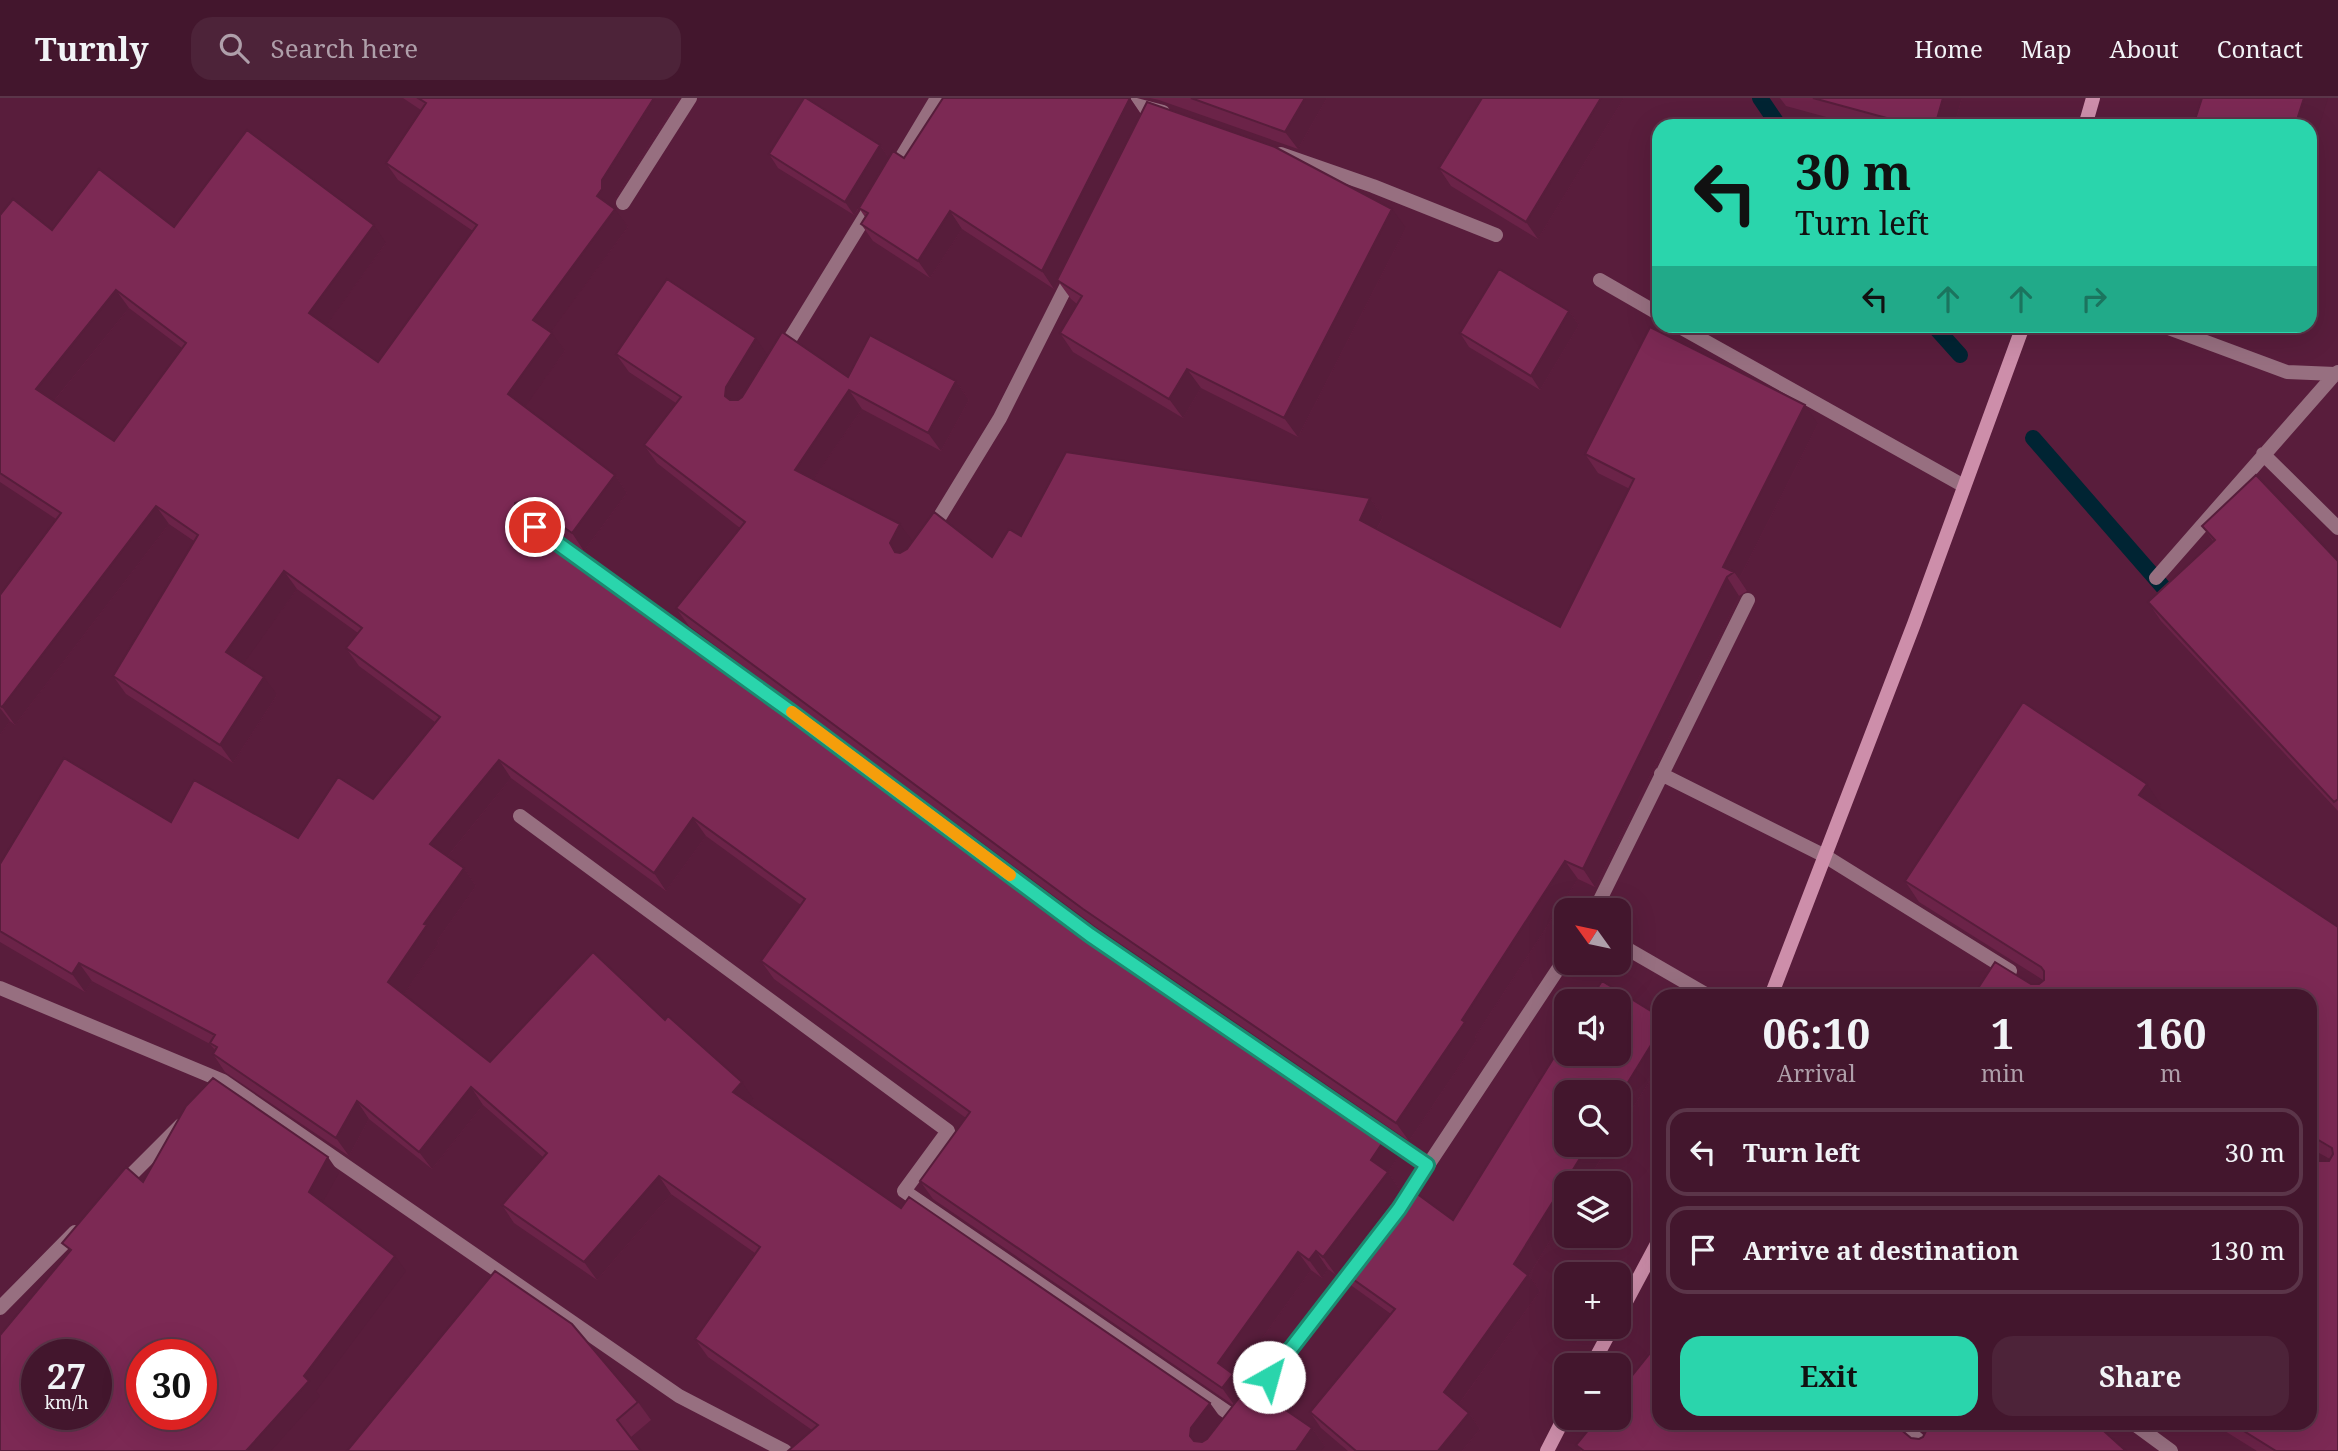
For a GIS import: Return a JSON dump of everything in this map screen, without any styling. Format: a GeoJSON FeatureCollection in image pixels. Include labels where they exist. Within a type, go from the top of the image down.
{"type":"FeatureCollection","features":[{"type":"Feature","properties":{"kind":"street"},"geometry":{"type":"LineString","coordinates":[[623,203],[690,98]]}},
{"type":"Feature","properties":{"kind":"street"},"geometry":{"type":"LineString","coordinates":[[775,364],[937,98]]}},
{"type":"Feature","properties":{"kind":"street"},"geometry":{"type":"LineString","coordinates":[[1109,98],[1153,115],[1182,118]]}},
{"type":"Feature","properties":{"kind":"street"},"geometry":{"type":"LineString","coordinates":[[2087,119],[2093,98]]}},
{"type":"Feature","properties":{"kind":"street"},"geometry":{"type":"LineString","coordinates":[[1271,150],[1373,186],[1496,235]]}},
{"type":"Feature","properties":{"kind":"street"},"geometry":{"type":"LineString","coordinates":[[925,540],[1000,418],[1081,257]]}},
{"type":"Feature","properties":{"kind":"street"},"geometry":{"type":"LineString","coordinates":[[1600,280],[1652,310]]}},
{"type":"Feature","properties":{"kind":"street"},"geometry":{"type":"LineString","coordinates":[[1691,333],[1964,486]]}},
{"type":"Feature","properties":{"kind":"street"},"geometry":{"type":"LineString","coordinates":[[1773,989],[2020,333]]}},
{"type":"Feature","properties":{"kind":"street"},"geometry":{"type":"LineString","coordinates":[[2182,333],[2287,372],[2336,373]]}},
{"type":"Feature","properties":{"kind":"street"},"geometry":{"type":"LineString","coordinates":[[2156,578],[2336,373]]}},
{"type":"Feature","properties":{"kind":"street"},"geometry":{"type":"LineString","coordinates":[[2263,454],[2338,528]]}},
{"type":"Feature","properties":{"kind":"street"},"geometry":{"type":"LineString","coordinates":[[535,527],[790,711],[1090,935],[1427,1165]]}},
{"type":"Feature","properties":{"kind":"street"},"geometry":{"type":"LineString","coordinates":[[1601,898],[1748,600]]}},
{"type":"Feature","properties":{"kind":"street"},"geometry":{"type":"LineString","coordinates":[[1661,774],[1825,856],[2026,981]]}},
{"type":"Feature","properties":{"kind":"street"},"geometry":{"type":"LineString","coordinates":[[520,816],[948,1131],[905,1191],[1233,1425],[1365,1253]]}},
{"type":"Feature","properties":{"kind":"street"},"geometry":{"type":"LineString","coordinates":[[1631,951],[1697,989]]}},
{"type":"Feature","properties":{"kind":"street"},"geometry":{"type":"LineString","coordinates":[[1390,1220],[1554,975]]}},
{"type":"Feature","properties":{"kind":"street"},"geometry":{"type":"LineString","coordinates":[[0,988],[223,1081],[679,1396],[785,1451]]}},
{"type":"Feature","properties":{"kind":"street"},"geometry":{"type":"LineString","coordinates":[[107,1200],[223,1081]]}},
{"type":"Feature","properties":{"kind":"street"},"geometry":{"type":"LineString","coordinates":[[0,1308],[87,1220]]}},
{"type":"Feature","properties":{"kind":"street"},"geometry":{"type":"LineString","coordinates":[[1631,1292],[1652,1253]]}},
{"type":"Feature","properties":{"kind":"street"},"geometry":{"type":"LineString","coordinates":[[1550,1450],[1559,1430]]}},
{"type":"Feature","properties":{"kind":"street"},"geometry":{"type":"LineString","coordinates":[[1907,1430],[1931,1451]]}},
{"type":"Feature","properties":{"kind":"street"},"geometry":{"type":"LineString","coordinates":[[2142,1430],[2171,1451]]}},
{"type":"Feature","properties":{"kind":"building"},"geometry":{"type":"Polygon","coordinates":[[[418,98],[654,98],[602,180],[602,189],[597,196],[615,209],[533,320],[552,333],[508,394],[615,475],[572,533],[524,500],[515,503],[514,514],[772,701],[1072,925],[1385,1139],[1371,1160],[1388,1172],[1323,1257],[1316,1251],[1309,1260],[1298,1252],[1218,1363],[1233,1374],[1222,1388],[920,1181],[970,1112],[761,961],[805,899],[693,818],[654,873],[499,760],[430,844],[464,868],[424,924],[427,925],[388,982],[490,1062],[593,952],[665,1020],[668,1016],[742,1082],[733,1092],[901,1208],[909,1197],[1210,1403],[1191,1428],[1190,1436],[1194,1441],[1202,1442],[1207,1439],[1249,1385],[1312,1428],[1296,1451],[788,1451],[818,1425],[695,1339],[760,1247],[659,1176],[584,1262],[502,1205],[547,1153],[471,1087],[419,1152],[357,1101],[336,1138],[213,1054],[217,1047],[210,1043],[215,1035],[79,963],[72,974],[0,931],[0,864],[64,758],[171,822],[194,780],[298,838],[338,777],[373,799],[440,717],[346,648],[362,628],[284,571],[226,652],[264,677],[220,745],[113,676],[198,535],[156,506],[2,707],[0,706],[0,595],[61,513],[0,473],[0,215],[13,199],[52,230],[99,169],[174,227],[247,130],[374,225],[309,313],[378,362],[477,225],[386,163],[426,103],[418,98]],[[116,290],[36,389],[114,441],[186,343],[116,290]]]}},
{"type":"Feature","properties":{"kind":"building"},"geometry":{"type":"Polygon","coordinates":[[[804,98],[880,145],[845,202],[769,154],[804,98]]]}},
{"type":"Feature","properties":{"kind":"building"},"geometry":{"type":"Polygon","coordinates":[[[943,98],[1130,98],[1042,271],[950,211],[918,261],[861,224],[868,213],[859,208],[893,151],[904,158],[943,98]]]}},
{"type":"Feature","properties":{"kind":"building"},"geometry":{"type":"Polygon","coordinates":[[[1191,98],[1305,98],[1285,132],[1191,98]]]}},
{"type":"Feature","properties":{"kind":"building"},"geometry":{"type":"Polygon","coordinates":[[[1482,98],[1601,98],[1526,222],[1439,168],[1482,98]]]}},
{"type":"Feature","properties":{"kind":"building"},"geometry":{"type":"Polygon","coordinates":[[[1813,98],[1943,98],[1937,119],[1890,119],[1813,98]]]}},
{"type":"Feature","properties":{"kind":"building"},"geometry":{"type":"Polygon","coordinates":[[[2202,98],[2304,98],[2297,119],[2195,119],[2202,98]]]}},
{"type":"Feature","properties":{"kind":"building"},"geometry":{"type":"Polygon","coordinates":[[[1147,102],[1275,147],[1392,209],[1284,418],[1187,369],[1169,399],[1060,333],[1082,296],[1057,280],[1147,102]]]}},
{"type":"Feature","properties":{"kind":"building"},"geometry":{"type":"Polygon","coordinates":[[[1499,269],[1569,311],[1531,376],[1460,333],[1499,269]]]}},
{"type":"Feature","properties":{"kind":"building"},"geometry":{"type":"Polygon","coordinates":[[[667,279],[756,338],[726,387],[725,396],[730,400],[742,397],[782,332],[848,377],[870,335],[956,381],[928,433],[849,390],[795,470],[900,524],[890,543],[895,552],[900,553],[907,549],[934,512],[992,557],[1009,529],[1021,536],[1066,452],[1370,498],[1360,520],[1560,627],[1634,479],[1585,454],[1650,327],[1652,333],[1662,333],[1805,405],[1723,567],[1734,572],[1727,577],[1583,869],[1565,861],[1462,1020],[1465,1022],[1396,1123],[1083,909],[676,608],[745,522],[644,445],[681,397],[616,354],[667,279]]]}},
{"type":"Feature","properties":{"kind":"building"},"geometry":{"type":"Polygon","coordinates":[[[2256,475],[2338,561],[2338,799],[2334,802],[2148,602],[2215,540],[2202,526],[2256,475]]]}},
{"type":"Feature","properties":{"kind":"building"},"geometry":{"type":"Polygon","coordinates":[[[2023,702],[2147,784],[2139,795],[2338,927],[2338,1451],[2276,1451],[2242,1430],[2317,1430],[2317,1160],[2329,1161],[2333,1154],[2332,1148],[2317,1139],[2317,989],[1978,989],[1995,962],[2031,984],[2039,984],[2044,980],[2044,971],[1905,881],[2023,702]]]}},
{"type":"Feature","properties":{"kind":"building"},"geometry":{"type":"Polygon","coordinates":[[[1602,981],[1615,989],[1597,989],[1602,981]]]}},
{"type":"Feature","properties":{"kind":"building"},"geometry":{"type":"Polygon","coordinates":[[[1631,999],[1652,1012],[1652,1043],[1629,1080],[1554,1080],[1554,1157],[1581,1157],[1572,1171],[1554,1171],[1554,1200],[1514,1264],[1528,1275],[1444,1392],[1469,1413],[1438,1451],[1356,1451],[1310,1412],[1395,1309],[1340,1270],[1405,1185],[1453,1220],[1554,1057],[1554,1066],[1631,1066],[1631,999]]]}},
{"type":"Feature","properties":{"kind":"building"},"geometry":{"type":"Polygon","coordinates":[[[213,1078],[328,1157],[309,1192],[395,1256],[304,1376],[309,1381],[246,1451],[0,1451],[0,1335],[71,1250],[62,1243],[126,1167],[143,1182],[186,1106],[213,1078]]]}},
{"type":"Feature","properties":{"kind":"building"},"geometry":{"type":"Polygon","coordinates":[[[495,1271],[572,1324],[638,1402],[617,1420],[641,1451],[347,1451],[495,1271]]]}},
{"type":"Feature","properties":{"kind":"building"},"geometry":{"type":"Polygon","coordinates":[[[1652,1351],[1652,1430],[1901,1430],[1911,1438],[1919,1439],[1926,1430],[2103,1430],[2126,1451],[1584,1451],[1576,1445],[1588,1430],[1631,1430],[1631,1377],[1652,1351]]]}},
{"type":"Feature","properties":{"kind":"waterway"},"geometry":{"type":"LineString","coordinates":[[1760,98],[1774,119]]}},
{"type":"Feature","properties":{"kind":"waterway"},"geometry":{"type":"LineString","coordinates":[[1940,333],[1960,355]]}},
{"type":"Feature","properties":{"kind":"waterway"},"geometry":{"type":"LineString","coordinates":[[2033,438],[2177,603]]}},
{"type":"Feature","properties":{"kind":"slow traffic"},"geometry":{"type":"LineString","coordinates":[[792,712],[1010,875]]}},
{"type":"Feature","properties":{"kind":"route"},"geometry":{"type":"LineString","coordinates":[[535,527],[790,711],[1090,935],[1427,1165],[1399,1209],[1269,1377]]}}]}
